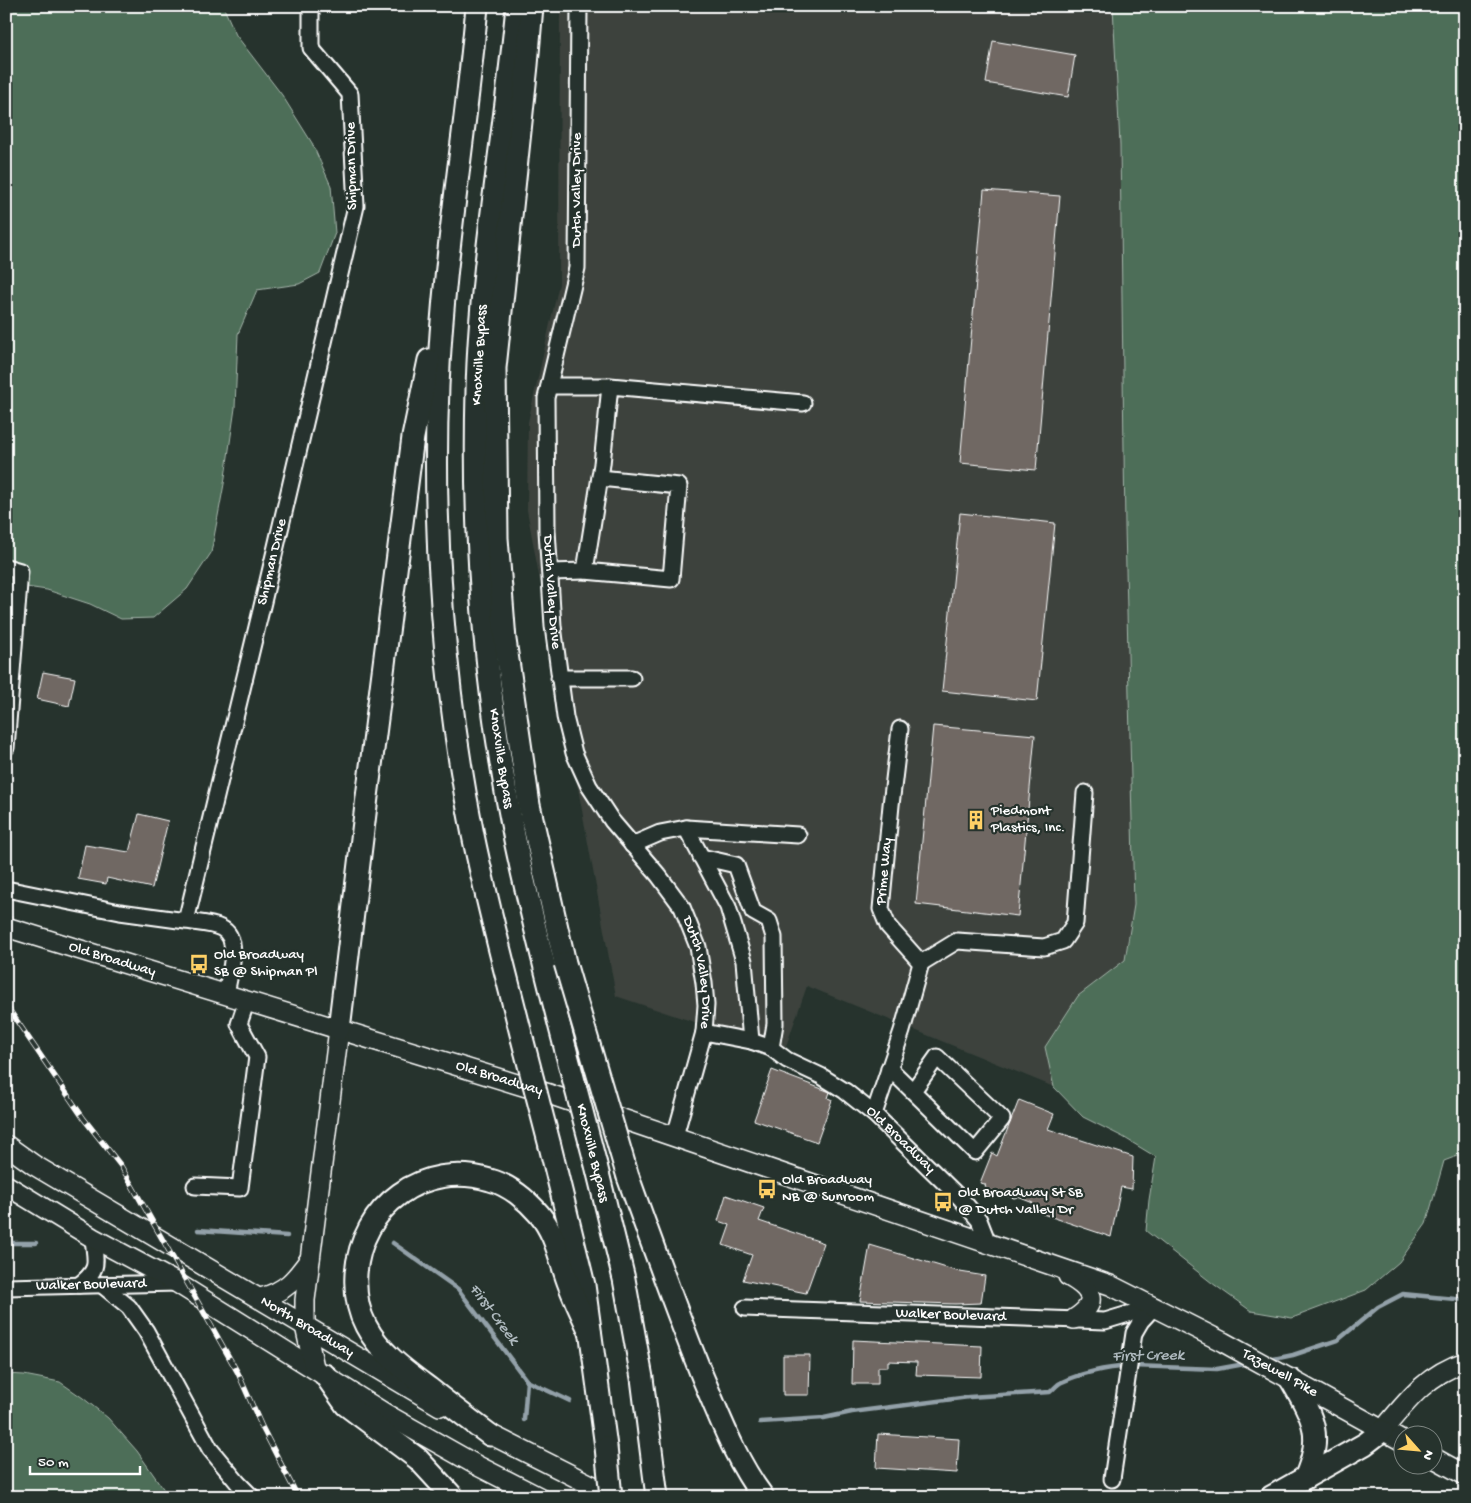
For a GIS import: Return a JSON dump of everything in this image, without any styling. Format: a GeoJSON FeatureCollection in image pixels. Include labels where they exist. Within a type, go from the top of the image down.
{"type":"FeatureCollection","features":[{"type":"Feature","properties":{"kind":"highway"},"geometry":{"type":"LineString","coordinates":[[478,6],[446,271],[440,342],[436,471],[440,562],[449,679],[473,833],[490,915],[584,1285],[601,1398],[613,1497]]}},
{"type":"Feature","properties":{"kind":"highway","name":"Knoxville Bypass"},"geometry":{"type":"LineString","coordinates":[[517,6],[507,108],[488,250],[477,389],[477,524],[490,679],[505,784],[536,934],[624,1279],[642,1378],[657,1497]]}},
{"type":"Feature","properties":{"kind":"highway"},"geometry":{"type":"LineString","coordinates":[[532,6],[494,368],[497,538],[505,640],[529,805],[565,963],[628,1177],[674,1308],[726,1435],[749,1478],[763,1497]]}},
{"type":"Feature","properties":{"kind":"highway"},"geometry":{"type":"LineString","coordinates":[[340,1029],[367,797],[414,438],[446,271]]}},
{"type":"Feature","properties":{"kind":"highway"},"geometry":{"type":"LineString","coordinates":[[490,1435],[394,1361],[375,1340],[365,1325],[357,1297],[357,1264],[361,1247],[369,1228],[380,1211],[392,1199],[411,1186],[433,1179],[473,1176],[492,1180],[506,1187],[530,1204],[541,1216],[552,1233],[560,1251],[564,1272],[590,1332]]}},
{"type":"Feature","properties":{"kind":"highway"},"geometry":{"type":"LineString","coordinates":[[320,1371],[346,1405],[418,1459],[454,1497]]}},
{"type":"Feature","properties":{"kind":"highway"},"geometry":{"type":"LineString","coordinates":[[1283,1375],[1307,1407],[1315,1438],[1313,1460],[1305,1478]]}},
{"type":"Feature","properties":{"kind":"highway"},"geometry":{"type":"LineString","coordinates":[[1272,1497],[1365,1444],[1382,1431]]}},
{"type":"Feature","properties":{"kind":"main road","name":"Old Broadway"},"geometry":{"type":"LineString","coordinates":[[6,927],[546,1093],[1110,1285],[1155,1306]]}},
{"type":"Feature","properties":{"kind":"main road"},"geometry":{"type":"LineString","coordinates":[[320,1371],[305,1326],[305,1300],[340,1029]]}},
{"type":"Feature","properties":{"kind":"main road","name":"North Broadway"},"geometry":{"type":"LineString","coordinates":[[6,1145],[34,1165],[115,1214],[261,1298],[490,1435],[613,1497]]}},
{"type":"Feature","properties":{"kind":"main road","name":"North Broadway"},"geometry":{"type":"LineString","coordinates":[[6,1185],[93,1238],[177,1282],[386,1414],[478,1466],[539,1497]]}},
{"type":"Feature","properties":{"kind":"main road"},"geometry":{"type":"LineString","coordinates":[[261,1298],[285,1288],[298,1276],[312,1256]]}},
{"type":"Feature","properties":{"kind":"main road"},"geometry":{"type":"LineString","coordinates":[[1040,1262],[1078,1282],[1089,1291],[1090,1297],[1087,1308],[1074,1319]]}},
{"type":"Feature","properties":{"kind":"main road","name":"Tazewell Pike"},"geometry":{"type":"LineString","coordinates":[[1155,1306],[1394,1437]]}},
{"type":"Feature","properties":{"kind":"main road"},"geometry":{"type":"LineString","coordinates":[[1382,1431],[1412,1394],[1434,1375],[1465,1362]]}},
{"type":"Feature","properties":{"kind":"main road"},"geometry":{"type":"LineString","coordinates":[[1444,1463],[1465,1475]]}},
{"type":"Feature","properties":{"kind":"street","name":"Shipman Drive"},"geometry":{"type":"LineString","coordinates":[[186,921],[356,206],[350,94],[311,48],[311,6]]}},
{"type":"Feature","properties":{"kind":"street","name":"Dutch Valley Drive"},"geometry":{"type":"LineString","coordinates":[[579,6],[577,268],[546,398],[547,530],[553,626],[565,717],[574,753],[589,786],[612,821],[659,876],[682,907],[698,947],[705,990],[704,1032],[675,1136]]}},
{"type":"Feature","properties":{"kind":"street"},"geometry":{"type":"LineString","coordinates":[[549,386],[610,386],[803,404]]}},
{"type":"Feature","properties":{"kind":"street"},"geometry":{"type":"LineString","coordinates":[[585,571],[600,478],[610,386]]}},
{"type":"Feature","properties":{"kind":"street"},"geometry":{"type":"LineString","coordinates":[[550,572],[585,571],[671,579],[679,486],[600,478]]}},
{"type":"Feature","properties":{"kind":"street"},"geometry":{"type":"LineString","coordinates":[[6,748],[13,569]]}},
{"type":"Feature","properties":{"kind":"street"},"geometry":{"type":"LineString","coordinates":[[559,678],[632,678]]}},
{"type":"Feature","properties":{"kind":"street","name":"Prime Way"},"geometry":{"type":"LineString","coordinates":[[900,729],[882,909],[888,926],[921,963]]}},
{"type":"Feature","properties":{"kind":"street"},"geometry":{"type":"LineString","coordinates":[[874,1114],[902,1031],[921,963],[956,941],[1044,947],[1063,941],[1075,923],[1085,793]]}},
{"type":"Feature","properties":{"kind":"street"},"geometry":{"type":"LineString","coordinates":[[686,828],[728,907],[744,961],[751,1041]]}},
{"type":"Feature","properties":{"kind":"street"},"geometry":{"type":"LineString","coordinates":[[632,845],[660,833],[686,828],[798,835]]}},
{"type":"Feature","properties":{"kind":"street"},"geometry":{"type":"LineString","coordinates":[[701,857],[736,865],[753,912],[769,921],[774,937],[775,1024],[770,1048]]}},
{"type":"Feature","properties":{"kind":"street"},"geometry":{"type":"LineString","coordinates":[[6,889],[120,912],[221,928],[231,938],[233,949],[226,994]]}},
{"type":"Feature","properties":{"kind":"street"},"geometry":{"type":"LineString","coordinates":[[194,1186],[240,1188],[257,1057],[239,1024],[247,1000]]}},
{"type":"Feature","properties":{"kind":"street","name":"Old Broadway"},"geometry":{"type":"LineString","coordinates":[[704,1032],[751,1041],[770,1048],[787,1060],[821,1076],[845,1091],[874,1114],[961,1199],[978,1220],[988,1244]]}},
{"type":"Feature","properties":{"kind":"street"},"geometry":{"type":"LineString","coordinates":[[889,1068],[975,1152],[1002,1119],[937,1058],[913,1091]]}},
{"type":"Feature","properties":{"kind":"street"},"geometry":{"type":"LineString","coordinates":[[79,1285],[94,1271],[96,1263],[93,1238]]}},
{"type":"Feature","properties":{"kind":"street","name":"Walker Boulevard"},"geometry":{"type":"LineString","coordinates":[[6,1287],[177,1282]]}},
{"type":"Feature","properties":{"kind":"street"},"geometry":{"type":"LineString","coordinates":[[102,1284],[129,1307],[146,1331],[210,1449],[252,1497]]}},
{"type":"Feature","properties":{"kind":"street"},"geometry":{"type":"LineString","coordinates":[[1112,1479],[1134,1333],[1141,1321],[1155,1306]]}},
{"type":"Feature","properties":{"kind":"street","name":"Walker Boulevard"},"geometry":{"type":"LineString","coordinates":[[745,1308],[1105,1321],[1155,1306]]}},
{"type":"Feature","properties":{"kind":"shaded area"},"geometry":{"type":"Polygon","coordinates":[[[560,6],[1113,6],[1120,145],[1125,527],[1134,905],[1125,960],[1078,996],[1045,1047],[1054,1087],[807,986],[784,1052],[616,996],[527,510],[528,422],[559,284],[560,6]]]}},
{"type":"Feature","properties":{"kind":"green space"},"geometry":{"type":"Polygon","coordinates":[[[6,6],[223,6],[236,35],[282,95],[312,143],[331,186],[335,233],[320,273],[299,284],[257,290],[238,334],[235,408],[224,484],[211,553],[187,589],[153,618],[121,619],[90,604],[47,590],[6,584],[6,6]]]}},
{"type":"Feature","properties":{"kind":"green space"},"geometry":{"type":"Polygon","coordinates":[[[1113,6],[1465,6],[1465,1153],[1444,1161],[1426,1224],[1399,1262],[1366,1290],[1292,1318],[1251,1311],[1146,1231],[1156,1157],[1123,1137],[1083,1117],[1054,1087],[1045,1047],[1078,996],[1125,960],[1134,905],[1125,527],[1120,145],[1113,6]]]}},
{"type":"Feature","properties":{"kind":"green space"},"geometry":{"type":"Polygon","coordinates":[[[6,1374],[24,1375],[60,1382],[83,1398],[108,1418],[137,1451],[169,1497],[6,1497],[6,1374]]]}},
{"type":"Feature","properties":{"kind":"building"},"geometry":{"type":"Polygon","coordinates":[[[993,41],[1075,55],[1068,97],[986,83],[993,41]]]}},
{"type":"Feature","properties":{"kind":"building"},"geometry":{"type":"Polygon","coordinates":[[[984,190],[1060,196],[1036,470],[960,463],[984,190]]]}},
{"type":"Feature","properties":{"kind":"building"},"geometry":{"type":"Polygon","coordinates":[[[960,513],[1055,523],[1037,701],[942,691],[960,513]]]}},
{"type":"Feature","properties":{"kind":"building"},"geometry":{"type":"Polygon","coordinates":[[[43,672],[75,678],[69,706],[37,699],[43,672]]]}},
{"type":"Feature","properties":{"kind":"building","name":"Piedmont Plastics, Inc."},"geometry":{"type":"Polygon","coordinates":[[[933,726],[1035,735],[1018,916],[916,904],[933,726]]]}},
{"type":"Feature","properties":{"kind":"building"},"geometry":{"type":"Polygon","coordinates":[[[139,814],[168,821],[152,888],[107,878],[106,884],[78,879],[85,845],[129,852],[139,814]]]}},
{"type":"Feature","properties":{"kind":"building"},"geometry":{"type":"Polygon","coordinates":[[[772,1070],[830,1092],[828,1098],[832,1100],[817,1142],[754,1120],[772,1070]]]}},
{"type":"Feature","properties":{"kind":"building"},"geometry":{"type":"Polygon","coordinates":[[[1019,1100],[1054,1114],[1048,1129],[1133,1157],[1132,1189],[1121,1187],[1111,1237],[1031,1210],[1033,1203],[986,1189],[985,1184],[980,1183],[992,1153],[997,1156],[1019,1100]]]}},
{"type":"Feature","properties":{"kind":"building"},"geometry":{"type":"Polygon","coordinates":[[[726,1195],[764,1208],[759,1221],[824,1243],[806,1293],[743,1280],[752,1255],[723,1245],[730,1225],[718,1221],[726,1195]]]}},
{"type":"Feature","properties":{"kind":"building"},"geometry":{"type":"Polygon","coordinates":[[[870,1245],[960,1272],[985,1276],[981,1303],[860,1301],[870,1245]]]}},
{"type":"Feature","properties":{"kind":"building"},"geometry":{"type":"Polygon","coordinates":[[[853,1340],[982,1346],[981,1377],[916,1375],[917,1362],[888,1361],[888,1367],[878,1367],[878,1384],[852,1384],[853,1340]]]}},
{"type":"Feature","properties":{"kind":"building"},"geometry":{"type":"Polygon","coordinates":[[[783,1355],[810,1355],[809,1395],[783,1395],[783,1355]]]}},
{"type":"Feature","properties":{"kind":"building"},"geometry":{"type":"Polygon","coordinates":[[[878,1434],[959,1439],[957,1473],[876,1468],[878,1434]]]}},
{"type":"Feature","properties":{"kind":"waterway","name":"First Creek"},"geometry":{"type":"LineString","coordinates":[[198,1230],[287,1236]]}},
{"type":"Feature","properties":{"kind":"waterway","name":"First Creek"},"geometry":{"type":"LineString","coordinates":[[6,1243],[36,1243]]}},
{"type":"Feature","properties":{"kind":"waterway","name":"First Creek"},"geometry":{"type":"LineString","coordinates":[[393,1243],[458,1289],[527,1381],[570,1401]]}},
{"type":"Feature","properties":{"kind":"waterway","name":"First Creek"},"geometry":{"type":"LineString","coordinates":[[1269,1360],[1293,1355],[1338,1340],[1378,1307],[1403,1294],[1465,1300]]}},
{"type":"Feature","properties":{"kind":"waterway","name":"First Creek"},"geometry":{"type":"LineString","coordinates":[[1133,1366],[1217,1369],[1250,1363]]}},
{"type":"Feature","properties":{"kind":"waterway","name":"First Creek"},"geometry":{"type":"LineString","coordinates":[[760,1422],[824,1418],[852,1412],[969,1397],[1050,1392],[1060,1383],[1076,1376],[1125,1367]]}},
{"type":"Feature","properties":{"kind":"waterway"},"geometry":{"type":"LineString","coordinates":[[524,1420],[527,1381]]}},
{"type":"Feature","properties":{"kind":"railway"},"geometry":{"type":"LineString","coordinates":[[6,1005],[84,1119],[121,1166],[238,1373],[262,1427],[298,1497]]}},
{"type":"Feature","properties":{"kind":"place","name":"Piedmont Plastics, Inc."},"geometry":{"type":"Point","coordinates":[976,820]}},
{"type":"Feature","properties":{"kind":"place","name":"Old Broadway SB @ Shipman Pl"},"geometry":{"type":"Point","coordinates":[199,964]}},
{"type":"Feature","properties":{"kind":"place","name":"Old Broadway NB @ Sunroom"},"geometry":{"type":"Point","coordinates":[767,1189]}},
{"type":"Feature","properties":{"kind":"place","name":"Old Broadway St SB @ Dutch Valley Dr"},"geometry":{"type":"Point","coordinates":[943,1202]}}]}
